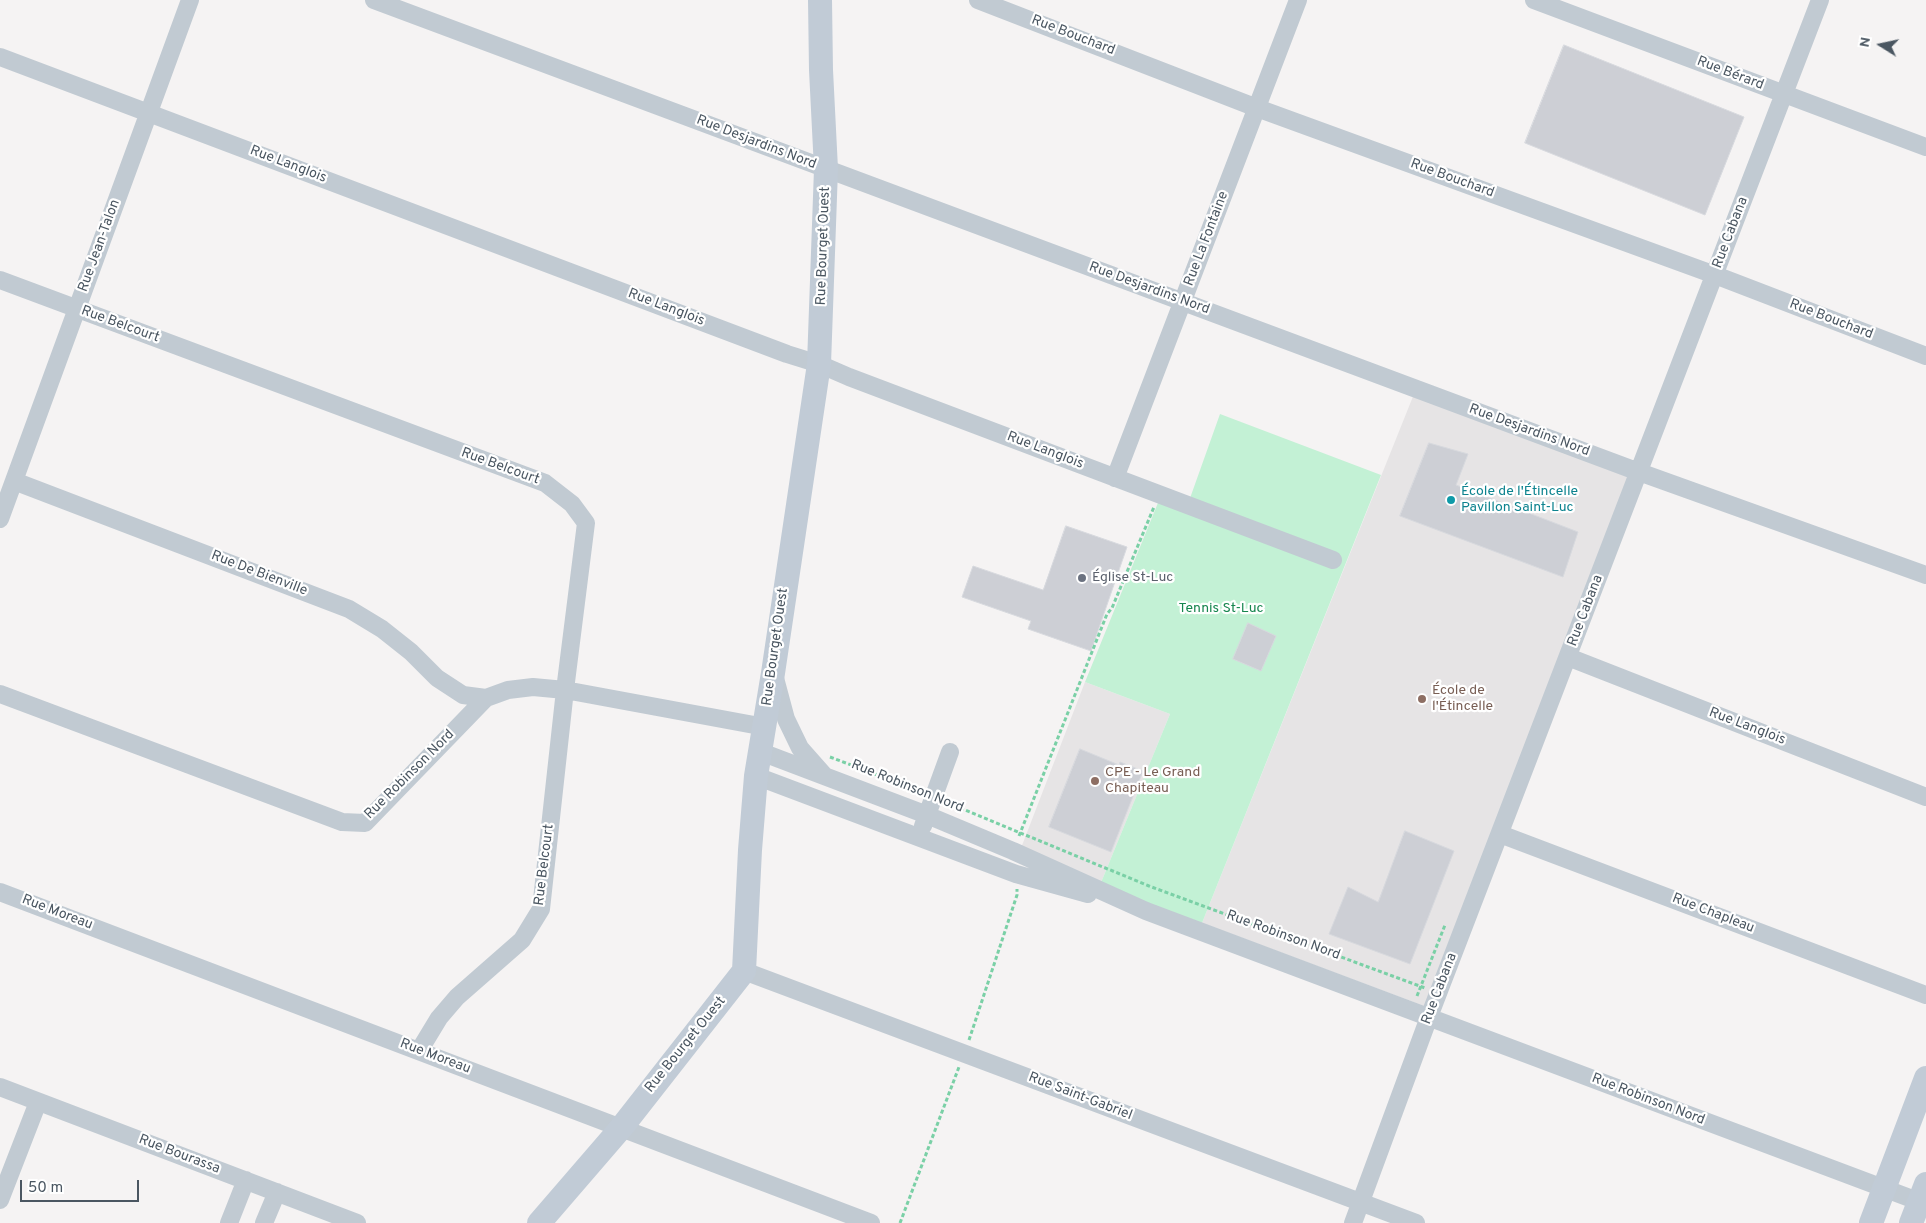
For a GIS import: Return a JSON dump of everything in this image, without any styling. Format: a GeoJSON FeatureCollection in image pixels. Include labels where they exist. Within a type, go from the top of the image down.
{"type":"FeatureCollection","features":[{"type":"Feature","properties":{"kind":"street","name":"Rue Jean-Talon"},"geometry":{"type":"LineString","coordinates":[[0,519],[190,0]]}},
{"type":"Feature","properties":{"kind":"street","name":"Rue Desjardins Nord"},"geometry":{"type":"LineString","coordinates":[[374,0],[1639,472],[1926,576]]}},
{"type":"Feature","properties":{"kind":"street","name":"Rue Bourget Ouest"},"geometry":{"type":"LineString","coordinates":[[539,1223],[621,1128],[744,971],[756,776],[819,364],[826,169],[820,0]]}},
{"type":"Feature","properties":{"kind":"street","name":"Rue Bouchard"},"geometry":{"type":"LineString","coordinates":[[978,0],[1257,108],[1714,275],[1926,356]]}},
{"type":"Feature","properties":{"kind":"street","name":"Rue La Fontaine"},"geometry":{"type":"LineString","coordinates":[[1115,478],[1298,0]]}},
{"type":"Feature","properties":{"kind":"street","name":"Rue Bérard"},"geometry":{"type":"LineString","coordinates":[[1534,0],[1926,147]]}},
{"type":"Feature","properties":{"kind":"street","name":"Rue Cabana"},"geometry":{"type":"LineString","coordinates":[[1353,1223],[1429,1017],[1820,0]]}},
{"type":"Feature","properties":{"kind":"street","name":"Rue Langlois"},"geometry":{"type":"LineString","coordinates":[[0,57],[819,364],[1333,560]]}},
{"type":"Feature","properties":{"kind":"street","name":"Rue Belcourt"},"geometry":{"type":"LineString","coordinates":[[0,280],[545,483],[572,504],[586,523],[565,690],[541,909],[522,940],[457,997],[445,1011],[419,1051]]}},
{"type":"Feature","properties":{"kind":"street","name":"Rue De Bienville"},"geometry":{"type":"LineString","coordinates":[[14,481],[349,608],[382,629],[411,652],[437,678],[463,695],[486,698]]}},
{"type":"Feature","properties":{"kind":"street","name":"Rue Langlois"},"geometry":{"type":"LineString","coordinates":[[1568,657],[1926,797]]}},
{"type":"Feature","properties":{"kind":"street"},"geometry":{"type":"LineString","coordinates":[[773,673],[786,719],[800,748],[825,776]]}},
{"type":"Feature","properties":{"kind":"street","name":"Rue Robinson Nord"},"geometry":{"type":"LineString","coordinates":[[0,694],[342,822],[365,823],[486,698],[508,690],[533,686],[565,690],[764,727]]}},
{"type":"Feature","properties":{"kind":"street","name":"Rue Robinson Nord"},"geometry":{"type":"LineString","coordinates":[[761,752],[927,815],[1013,851],[1146,911],[1920,1203]]}},
{"type":"Feature","properties":{"kind":"street"},"geometry":{"type":"LineString","coordinates":[[919,836],[950,752]]}},
{"type":"Feature","properties":{"kind":"street","name":"Rue Robinson Nord"},"geometry":{"type":"LineString","coordinates":[[756,776],[1016,874],[1146,911]]}},
{"type":"Feature","properties":{"kind":"street","name":"Rue Chapleau"},"geometry":{"type":"LineString","coordinates":[[1500,834],[1926,995]]}},
{"type":"Feature","properties":{"kind":"street","name":"Rue Moreau"},"geometry":{"type":"LineString","coordinates":[[0,892],[871,1223]]}},
{"type":"Feature","properties":{"kind":"street","name":"Rue Saint-Gabriel"},"geometry":{"type":"LineString","coordinates":[[744,971],[1416,1223]]}},
{"type":"Feature","properties":{"kind":"street"},"geometry":{"type":"LineString","coordinates":[[1871,1223],[1926,1078]]}},
{"type":"Feature","properties":{"kind":"street","name":"Rue Bourassa"},"geometry":{"type":"LineString","coordinates":[[0,1087],[357,1223]]}},
{"type":"Feature","properties":{"kind":"street"},"geometry":{"type":"LineString","coordinates":[[0,1200],[38,1102]]}},
{"type":"Feature","properties":{"kind":"street"},"geometry":{"type":"LineString","coordinates":[[229,1223],[246,1180]]}},
{"type":"Feature","properties":{"kind":"street"},"geometry":{"type":"LineString","coordinates":[[264,1223],[276,1192]]}},
{"type":"Feature","properties":{"kind":"path"},"geometry":{"type":"LineString","coordinates":[[1013,851],[1107,614],[1112,608],[1159,494]]}},
{"type":"Feature","properties":{"kind":"path","name":"Rue Robinson Nord"},"geometry":{"type":"LineString","coordinates":[[800,748],[834,758],[933,797],[1149,886],[1439,993]]}},
{"type":"Feature","properties":{"kind":"shaded area","name":"École de l'Étincelle"},"geometry":{"type":"Polygon","coordinates":[[[1416,389],[1639,472],[1432,1009],[1202,923],[1416,389]]]}},
{"type":"Feature","properties":{"kind":"shaded area","name":"CPE - Le Grand Chapiteau"},"geometry":{"type":"Polygon","coordinates":[[[1085,682],[1170,714],[1100,885],[1021,848],[1085,682]]]}},
{"type":"Feature","properties":{"kind":"green space","name":"Tennis St-Luc"},"geometry":{"type":"Polygon","coordinates":[[[1220,414],[1381,475],[1202,923],[1100,885],[1170,714],[1085,682],[1162,493],[1189,501],[1220,414]]]}},
{"type":"Feature","properties":{"kind":"building"},"geometry":{"type":"Polygon","coordinates":[[[1564,45],[1744,117],[1705,215],[1525,143],[1564,45]]]}},
{"type":"Feature","properties":{"kind":"building","name":"École de l'Étincelle Pavillon Saint-Luc"},"geometry":{"type":"Polygon","coordinates":[[[1429,443],[1468,454],[1456,485],[1578,532],[1563,577],[1400,516],[1429,443]]]}},
{"type":"Feature","properties":{"kind":"building","name":"Église St-Luc"},"geometry":{"type":"Polygon","coordinates":[[[1066,526],[1127,547],[1091,651],[1028,629],[1031,621],[962,597],[973,566],[1043,590],[1066,526]]]}},
{"type":"Feature","properties":{"kind":"building"},"geometry":{"type":"Polygon","coordinates":[[[1248,623],[1276,636],[1261,671],[1233,659],[1248,623]]]}},
{"type":"Feature","properties":{"kind":"building"},"geometry":{"type":"Polygon","coordinates":[[[1080,749],[1119,765],[1120,762],[1143,771],[1111,852],[1049,827],[1080,749]]]}},
{"type":"Feature","properties":{"kind":"building"},"geometry":{"type":"Polygon","coordinates":[[[1405,831],[1454,851],[1410,964],[1329,934],[1348,887],[1378,902],[1405,831]]]}},
{"type":"Feature","properties":{"kind":"place","name":"École de l'Étincelle Pavillon Saint-Luc"},"geometry":{"type":"Point","coordinates":[1451,500]}},
{"type":"Feature","properties":{"kind":"place","name":"Église St-Luc"},"geometry":{"type":"Point","coordinates":[1082,578]}},
{"type":"Feature","properties":{"kind":"place","name":"École de l'Étincelle"},"geometry":{"type":"Point","coordinates":[1422,699]}},
{"type":"Feature","properties":{"kind":"place","name":"CPE - Le Grand Chapiteau"},"geometry":{"type":"Point","coordinates":[1095,781]}}]}
